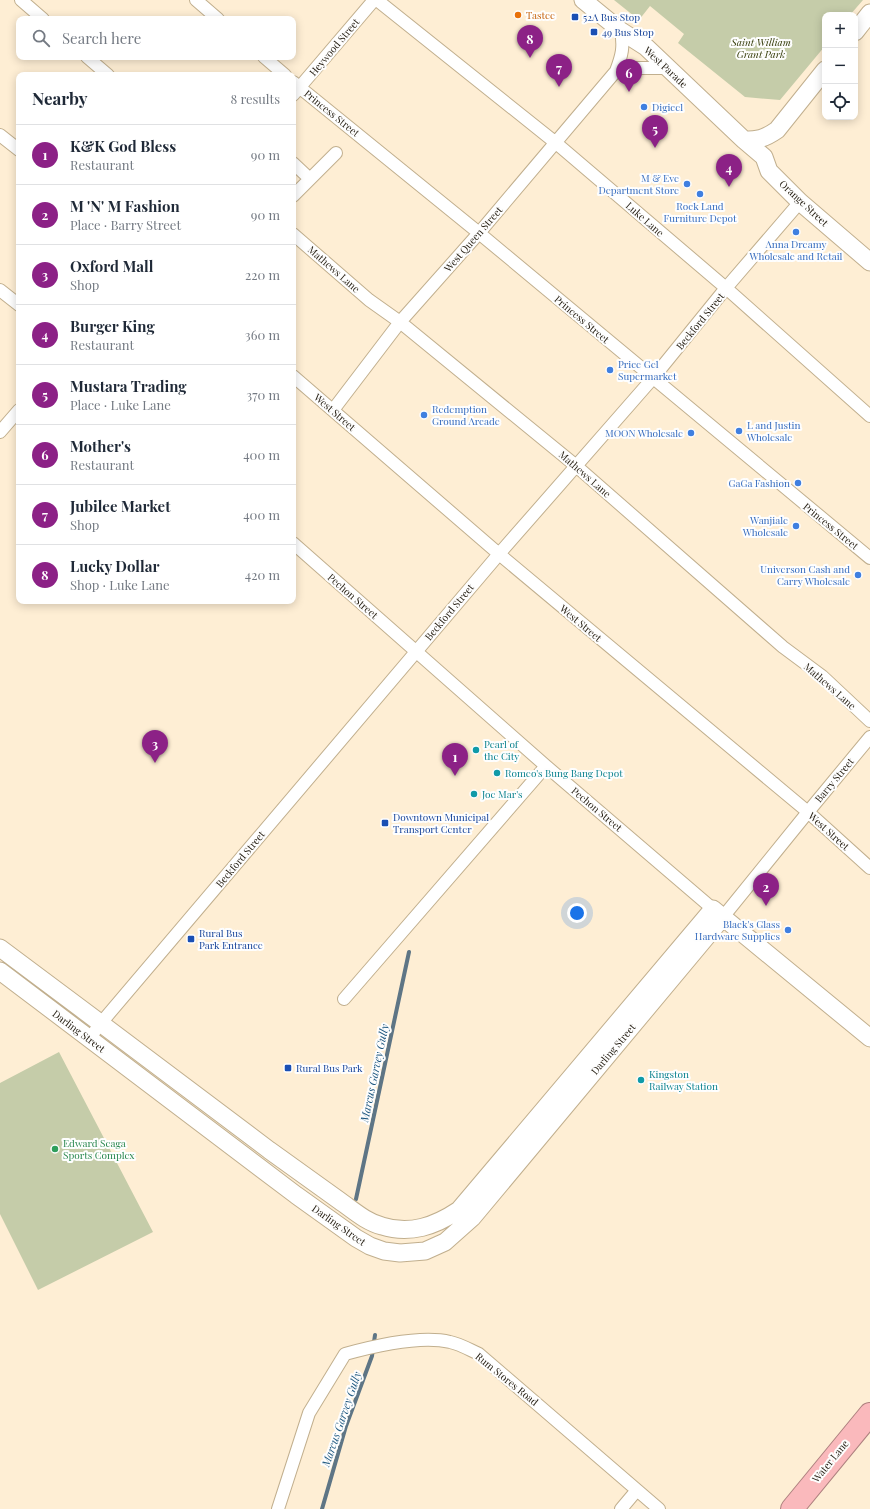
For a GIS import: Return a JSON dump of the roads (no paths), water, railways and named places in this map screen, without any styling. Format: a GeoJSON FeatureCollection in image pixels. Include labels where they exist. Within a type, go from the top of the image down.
{"type":"FeatureCollection","features":[{"type":"Feature","properties":{"kind":"highway","name":"Water Lane"},"geometry":{"type":"LineString","coordinates":[[792,1509],[870,1414]]}},
{"type":"Feature","properties":{"kind":"street"},"geometry":{"type":"LineString","coordinates":[[21,0],[40,16]]}},
{"type":"Feature","properties":{"kind":"street"},"geometry":{"type":"LineString","coordinates":[[196,0],[215,16]]}},
{"type":"Feature","properties":{"kind":"street","name":"Heywood Street"},"geometry":{"type":"LineString","coordinates":[[296,87],[376,0]]}},
{"type":"Feature","properties":{"kind":"street","name":"Luke Lane"},"geometry":{"type":"LineString","coordinates":[[376,0],[556,143],[726,288],[870,416]]}},
{"type":"Feature","properties":{"kind":"street","name":"West Parade"},"geometry":{"type":"LineString","coordinates":[[583,0],[621,31],[646,47],[744,140]]}},
{"type":"Feature","properties":{"kind":"street"},"geometry":{"type":"LineString","coordinates":[[858,28],[870,13]]}},
{"type":"Feature","properties":{"kind":"street","name":"West Queen Street"},"geometry":{"type":"LineString","coordinates":[[333,410],[400,322],[479,233],[616,71],[623,44],[621,31]]}},
{"type":"Feature","properties":{"kind":"street"},"geometry":{"type":"LineString","coordinates":[[90,60],[104,72]]}},
{"type":"Feature","properties":{"kind":"street"},"geometry":{"type":"LineString","coordinates":[[268,60],[282,72]]}},
{"type":"Feature","properties":{"kind":"street"},"geometry":{"type":"LineString","coordinates":[[616,71],[635,68],[668,68]]}},
{"type":"Feature","properties":{"kind":"street"},"geometry":{"type":"LineString","coordinates":[[744,140],[757,140],[768,136],[777,130],[822,74]]}},
{"type":"Feature","properties":{"kind":"street","name":"Princess Street"},"geometry":{"type":"LineString","coordinates":[[296,89],[479,233],[870,558]]}},
{"type":"Feature","properties":{"kind":"street"},"geometry":{"type":"LineString","coordinates":[[0,134],[16,147]]}},
{"type":"Feature","properties":{"kind":"street","name":"Orange Street"},"geometry":{"type":"LineString","coordinates":[[744,140],[764,157],[770,171],[800,202],[870,262]]}},
{"type":"Feature","properties":{"kind":"street"},"geometry":{"type":"LineString","coordinates":[[296,193],[336,153]]}},
{"type":"Feature","properties":{"kind":"street"},"geometry":{"type":"LineString","coordinates":[[296,166],[310,180]]}},
{"type":"Feature","properties":{"kind":"street","name":"Beckford Street"},"geometry":{"type":"LineString","coordinates":[[89,1039],[415,651],[575,465],[653,378],[726,288],[800,202]]}},
{"type":"Feature","properties":{"kind":"street","name":"Mathews Lane"},"geometry":{"type":"LineString","coordinates":[[296,237],[369,300],[400,322],[575,465],[783,647],[822,676],[870,721]]}},
{"type":"Feature","properties":{"kind":"street"},"geometry":{"type":"LineString","coordinates":[[0,290],[16,303]]}},
{"type":"Feature","properties":{"kind":"street","name":"West Street"},"geometry":{"type":"LineString","coordinates":[[296,379],[498,554],[808,812],[870,868]]}},
{"type":"Feature","properties":{"kind":"street"},"geometry":{"type":"LineString","coordinates":[[0,432],[16,413]]}},
{"type":"Feature","properties":{"kind":"street","name":"Pechon Street"},"geometry":{"type":"LineString","coordinates":[[296,546],[546,766],[718,913],[870,1038]]}},
{"type":"Feature","properties":{"kind":"street","name":"Barry Street"},"geometry":{"type":"LineString","coordinates":[[718,913],[808,812],[870,737]]}},
{"type":"Feature","properties":{"kind":"street"},"geometry":{"type":"LineString","coordinates":[[344,999],[546,766]]}},
{"type":"Feature","properties":{"kind":"street","name":"Darling Street"},"geometry":{"type":"LineString","coordinates":[[0,971],[296,1195],[356,1238],[384,1252],[414,1253],[425,1251],[445,1242],[472,1218],[658,985],[718,913]]}},
{"type":"Feature","properties":{"kind":"street","name":"Darling Street"},"geometry":{"type":"LineString","coordinates":[[0,948],[308,1179],[364,1218],[380,1226],[394,1230],[414,1230],[431,1225],[444,1220],[458,1210],[658,985]]}},
{"type":"Feature","properties":{"kind":"street"},"geometry":{"type":"LineString","coordinates":[[296,1195],[308,1179]]}},
{"type":"Feature","properties":{"kind":"street","name":"Rum Stores Road"},"geometry":{"type":"LineString","coordinates":[[278,1509],[309,1412],[345,1354],[405,1342],[431,1339],[450,1342],[479,1354],[659,1509]]}},
{"type":"Feature","properties":{"kind":"street"},"geometry":{"type":"LineString","coordinates":[[620,1509],[637,1490]]}},
{"type":"Feature","properties":{"kind":"waterway","name":"Marcus Garvey Gully"},"geometry":{"type":"LineString","coordinates":[[356,1199],[409,952]]}},
{"type":"Feature","properties":{"kind":"waterway","name":"Marcus Garvey Gully"},"geometry":{"type":"LineString","coordinates":[[322,1509],[346,1426],[372,1356],[375,1335]]}},
{"type":"Feature","properties":{"kind":"place","name":"Tastee"},"geometry":{"type":"Point","coordinates":[518,15]}},
{"type":"Feature","properties":{"kind":"place","name":"52A Bus Stop"},"geometry":{"type":"Point","coordinates":[575,17]}},
{"type":"Feature","properties":{"kind":"place","name":"49 Bus Stop"},"geometry":{"type":"Point","coordinates":[594,32]}},
{"type":"Feature","properties":{"kind":"place","name":"Lucky Dollar"},"geometry":{"type":"Point","coordinates":[530,58]}},
{"type":"Feature","properties":{"kind":"place","name":"Jubilee Market"},"geometry":{"type":"Point","coordinates":[559,87]}},
{"type":"Feature","properties":{"kind":"place","name":"Mother's"},"geometry":{"type":"Point","coordinates":[629,92]}},
{"type":"Feature","properties":{"kind":"place","name":"Digicel"},"geometry":{"type":"Point","coordinates":[644,107]}},
{"type":"Feature","properties":{"kind":"place","name":"Mustara Trading"},"geometry":{"type":"Point","coordinates":[655,148]}},
{"type":"Feature","properties":{"kind":"place","name":"M & Eve Department Store"},"geometry":{"type":"Point","coordinates":[687,184]}},
{"type":"Feature","properties":{"kind":"place","name":"Burger King"},"geometry":{"type":"Point","coordinates":[729,187]}},
{"type":"Feature","properties":{"kind":"place","name":"Rock Land Furniture Depot"},"geometry":{"type":"Point","coordinates":[700,194]}},
{"type":"Feature","properties":{"kind":"place","name":"Anna Dreamy Wholesale and Retail"},"geometry":{"type":"Point","coordinates":[796,232]}},
{"type":"Feature","properties":{"kind":"place","name":"Price Gel Supermarket"},"geometry":{"type":"Point","coordinates":[610,370]}},
{"type":"Feature","properties":{"kind":"place","name":"Redemption Ground Arcade"},"geometry":{"type":"Point","coordinates":[424,415]}},
{"type":"Feature","properties":{"kind":"place","name":"L and Justin Wholesale"},"geometry":{"type":"Point","coordinates":[739,431]}},
{"type":"Feature","properties":{"kind":"place","name":"MOON Wholesale"},"geometry":{"type":"Point","coordinates":[691,433]}},
{"type":"Feature","properties":{"kind":"place","name":"GaGa Fashion"},"geometry":{"type":"Point","coordinates":[798,483]}},
{"type":"Feature","properties":{"kind":"place","name":"Wanjiale Wholesale"},"geometry":{"type":"Point","coordinates":[796,526]}},
{"type":"Feature","properties":{"kind":"place","name":"Universon Cash and Carry Wholesale"},"geometry":{"type":"Point","coordinates":[858,575]}},
{"type":"Feature","properties":{"kind":"place","name":"Pearl of the City"},"geometry":{"type":"Point","coordinates":[476,750]}},
{"type":"Feature","properties":{"kind":"place","name":"Oxford Mall"},"geometry":{"type":"Point","coordinates":[155,763]}},
{"type":"Feature","properties":{"kind":"place","name":"Romeo's Bung Bang Depot"},"geometry":{"type":"Point","coordinates":[497,773]}},
{"type":"Feature","properties":{"kind":"place","name":"K&K God Bless"},"geometry":{"type":"Point","coordinates":[455,776]}},
{"type":"Feature","properties":{"kind":"place","name":"Joe Mar's"},"geometry":{"type":"Point","coordinates":[474,794]}},
{"type":"Feature","properties":{"kind":"place","name":"Downtown Municipal Transport Center"},"geometry":{"type":"Point","coordinates":[385,823]}},
{"type":"Feature","properties":{"kind":"place","name":"M 'N' M Fashion"},"geometry":{"type":"Point","coordinates":[766,906]}},
{"type":"Feature","properties":{"kind":"place","name":"Black's Glass Hardware Supplies"},"geometry":{"type":"Point","coordinates":[788,930]}},
{"type":"Feature","properties":{"kind":"place","name":"Rural Bus Park Entrance"},"geometry":{"type":"Point","coordinates":[191,939]}},
{"type":"Feature","properties":{"kind":"place","name":"Rural Bus Park"},"geometry":{"type":"Point","coordinates":[288,1068]}},
{"type":"Feature","properties":{"kind":"place","name":"Kingston Railway Station"},"geometry":{"type":"Point","coordinates":[641,1080]}},
{"type":"Feature","properties":{"kind":"place","name":"Edward Seaga Sports Complex"},"geometry":{"type":"Point","coordinates":[55,1149]}},
{"type":"Feature","properties":{"kind":"park label","name":"Saint William Grant Park"},"geometry":{"type":"Point","coordinates":[761,48]}}]}
